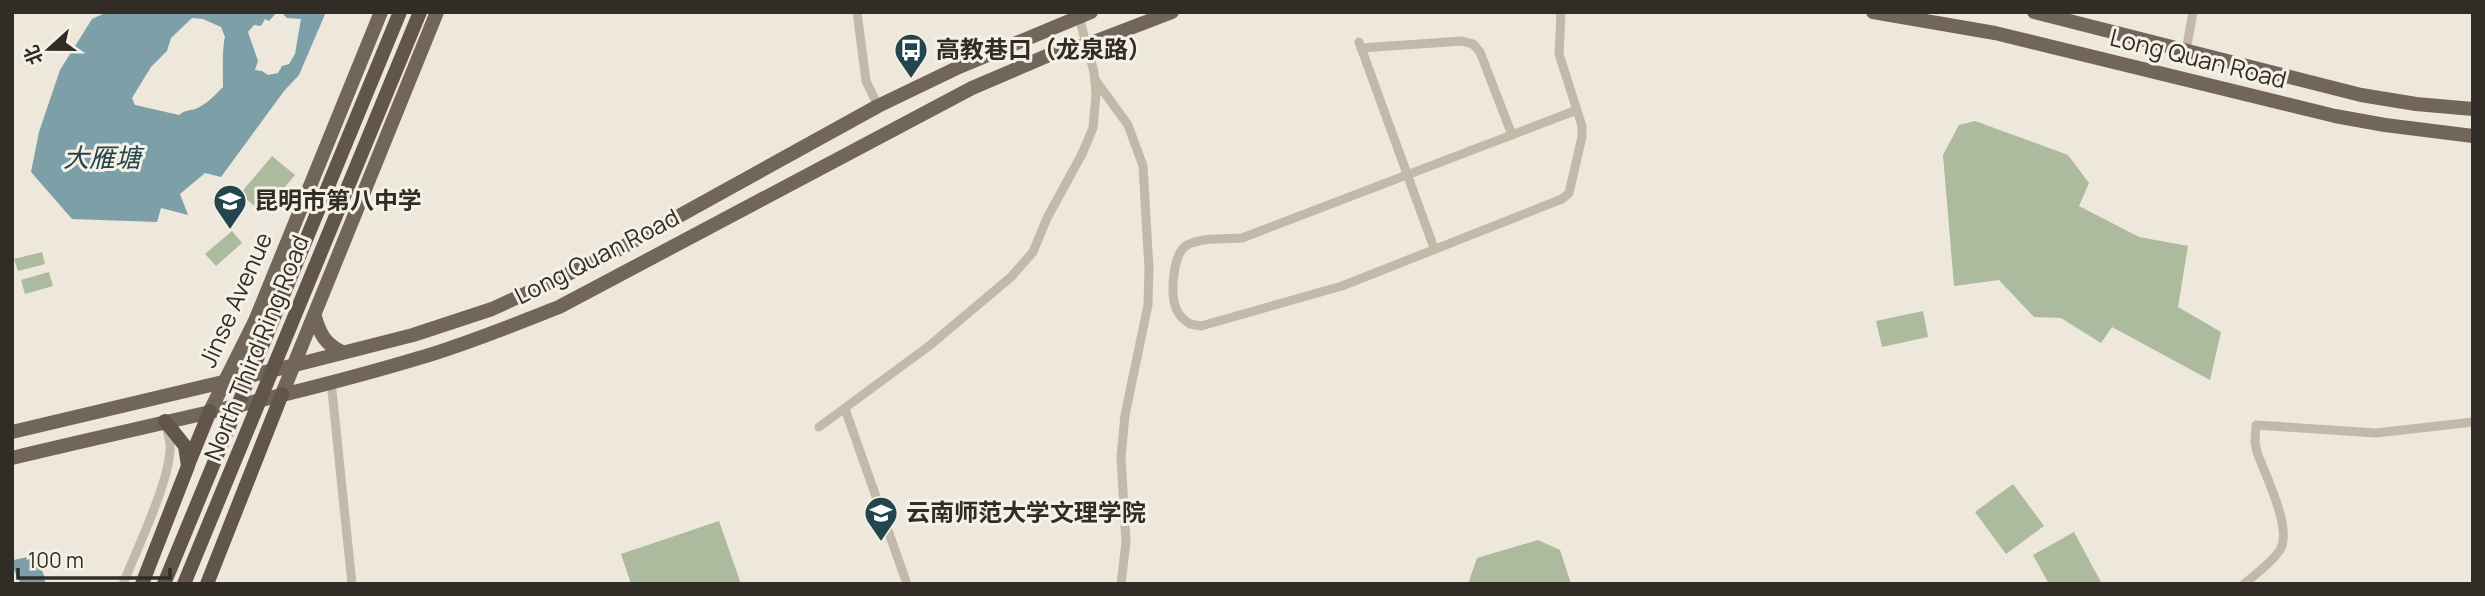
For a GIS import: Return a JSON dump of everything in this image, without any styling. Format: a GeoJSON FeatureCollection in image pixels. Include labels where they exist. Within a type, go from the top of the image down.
{"type":"FeatureCollection","features":[{"type":"Feature","properties":{"kind":"highway","name":"North Third Ring Road"},"geometry":{"type":"LineString","coordinates":[[164,584],[400,12]]}},
{"type":"Feature","properties":{"kind":"highway","name":"North Third Ring Road"},"geometry":{"type":"LineString","coordinates":[[184,584],[421,12]]}},
{"type":"Feature","properties":{"kind":"highway"},"geometry":{"type":"LineString","coordinates":[[206,584],[282,394]]}},
{"type":"Feature","properties":{"kind":"highway"},"geometry":{"type":"LineString","coordinates":[[142,584],[210,411]]}},
{"type":"Feature","properties":{"kind":"highway"},"geometry":{"type":"LineString","coordinates":[[165,421],[185,446],[188,466]]}},
{"type":"Feature","properties":{"kind":"main road","name":"Jinse Avenue"},"geometry":{"type":"LineString","coordinates":[[210,411],[255,321],[381,12]]}},
{"type":"Feature","properties":{"kind":"main road"},"geometry":{"type":"LineString","coordinates":[[282,394],[438,12]]}},
{"type":"Feature","properties":{"kind":"main road","name":"Long Quan Road"},"geometry":{"type":"LineString","coordinates":[[12,458],[331,382],[458,345],[559,307],[972,88],[1049,55],[1172,12]]}},
{"type":"Feature","properties":{"kind":"main road","name":"Long Quan Road"},"geometry":{"type":"LineString","coordinates":[[1872,12],[1996,33],[2335,116],[2473,136]]}},
{"type":"Feature","properties":{"kind":"main road","name":"Long Quan Road"},"geometry":{"type":"LineString","coordinates":[[2034,12],[2361,95],[2473,110]]}},
{"type":"Feature","properties":{"kind":"main road","name":"Long Quan Road"},"geometry":{"type":"LineString","coordinates":[[12,432],[412,335],[504,304],[603,258],[878,106],[959,67],[1085,15]]}},
{"type":"Feature","properties":{"kind":"main road"},"geometry":{"type":"LineString","coordinates":[[286,246],[290,262],[303,272],[319,274],[334,266]]}},
{"type":"Feature","properties":{"kind":"main road"},"geometry":{"type":"LineString","coordinates":[[315,317],[320,334],[329,345],[342,352]]}},
{"type":"Feature","properties":{"kind":"street"},"geometry":{"type":"LineString","coordinates":[[857,12],[866,81],[878,106]]}},
{"type":"Feature","properties":{"kind":"street"},"geometry":{"type":"LineString","coordinates":[[1561,12],[1559,54],[1577,110],[1582,126],[1582,138],[1569,193],[1555,202],[1342,286],[1201,326],[1190,324],[1176,309],[1176,258],[1180,250],[1189,244],[1242,238],[1577,110]]}},
{"type":"Feature","properties":{"kind":"street"},"geometry":{"type":"LineString","coordinates":[[2186,51],[2193,12]]}},
{"type":"Feature","properties":{"kind":"street"},"geometry":{"type":"LineString","coordinates":[[819,427],[929,346],[1011,277],[1032,252],[1093,128],[1095,80],[1086,44],[1085,15]]}},
{"type":"Feature","properties":{"kind":"street"},"geometry":{"type":"LineString","coordinates":[[1434,248],[1360,45],[1462,41],[1473,44],[1483,58],[1512,135]]}},
{"type":"Feature","properties":{"kind":"street"},"geometry":{"type":"LineString","coordinates":[[1095,80],[1128,125],[1143,166],[1149,269],[1148,305],[1125,415],[1121,457],[1126,542],[1121,584]]}},
{"type":"Feature","properties":{"kind":"street"},"geometry":{"type":"LineString","coordinates":[[331,382],[352,584]]}},
{"type":"Feature","properties":{"kind":"street"},"geometry":{"type":"LineString","coordinates":[[845,409],[907,584]]}},
{"type":"Feature","properties":{"kind":"street"},"geometry":{"type":"LineString","coordinates":[[123,584],[164,478],[170,443],[165,421]]}},
{"type":"Feature","properties":{"kind":"street"},"geometry":{"type":"LineString","coordinates":[[2244,584],[2271,560],[2280,549],[2284,537],[2280,516],[2257,452],[2256,425],[2376,433],[2473,422]]}},
{"type":"Feature","properties":{"kind":"green space"},"geometry":{"type":"Polygon","coordinates":[[[1975,121],[2068,155],[2089,183],[2079,206],[2139,237],[2188,246],[2178,307],[2221,332],[2210,380],[2112,327],[2101,343],[2061,318],[2034,317],[1999,280],[1954,286],[1943,155],[1959,125],[1975,121]]]}},
{"type":"Feature","properties":{"kind":"green space"},"geometry":{"type":"Polygon","coordinates":[[[272,156],[295,175],[263,213],[240,194],[272,156]]]}},
{"type":"Feature","properties":{"kind":"green space"},"geometry":{"type":"Polygon","coordinates":[[[232,231],[242,243],[216,266],[205,254],[232,231]]]}},
{"type":"Feature","properties":{"kind":"green space"},"geometry":{"type":"Polygon","coordinates":[[[42,252],[45,264],[18,271],[14,259],[42,252]]]}},
{"type":"Feature","properties":{"kind":"green space"},"geometry":{"type":"Polygon","coordinates":[[[49,272],[53,286],[25,294],[21,280],[49,272]]]}},
{"type":"Feature","properties":{"kind":"green space"},"geometry":{"type":"Polygon","coordinates":[[[1923,311],[1928,337],[1882,347],[1876,321],[1923,311]]]}},
{"type":"Feature","properties":{"kind":"green space"},"geometry":{"type":"Polygon","coordinates":[[[2013,484],[2044,526],[2006,554],[1975,512],[2013,484]]]}},
{"type":"Feature","properties":{"kind":"green space"},"geometry":{"type":"Polygon","coordinates":[[[719,521],[741,584],[631,584],[621,554],[719,521]]]}},
{"type":"Feature","properties":{"kind":"green space"},"geometry":{"type":"Polygon","coordinates":[[[2074,532],[2102,584],[2049,584],[2033,555],[2074,532]]]}},
{"type":"Feature","properties":{"kind":"green space"},"geometry":{"type":"Polygon","coordinates":[[[1538,540],[1560,550],[1571,584],[1468,584],[1477,558],[1538,540]]]}},
{"type":"Feature","properties":{"kind":"water","name":"大雁塘"},"geometry":{"type":"Polygon","coordinates":[[[107,12],[277,12],[269,21],[265,19],[261,26],[254,25],[248,32],[258,61],[255,70],[268,75],[278,73],[282,66],[289,64],[295,54],[301,19],[287,18],[281,12],[326,12],[299,75],[284,91],[221,177],[205,173],[180,194],[188,215],[161,208],[157,222],[72,219],[31,172],[39,132],[60,70],[92,19],[107,12]],[[192,18],[171,38],[167,51],[151,67],[132,98],[135,105],[179,115],[203,105],[223,87],[225,37],[221,27],[203,19],[192,18]]]}},
{"type":"Feature","properties":{"kind":"water"},"geometry":{"type":"Polygon","coordinates":[[[32,556],[43,572],[45,584],[21,584],[13,568],[14,560],[32,556]]]}},
{"type":"Feature","properties":{"kind":"place","name":"高教巷口（龙泉路）"},"geometry":{"type":"Point","coordinates":[911,80]}},
{"type":"Feature","properties":{"kind":"place","name":"昆明市第八中学"},"geometry":{"type":"Point","coordinates":[230,231]}},
{"type":"Feature","properties":{"kind":"place","name":"云南师范大学文理学院"},"geometry":{"type":"Point","coordinates":[881,543]}}]}
